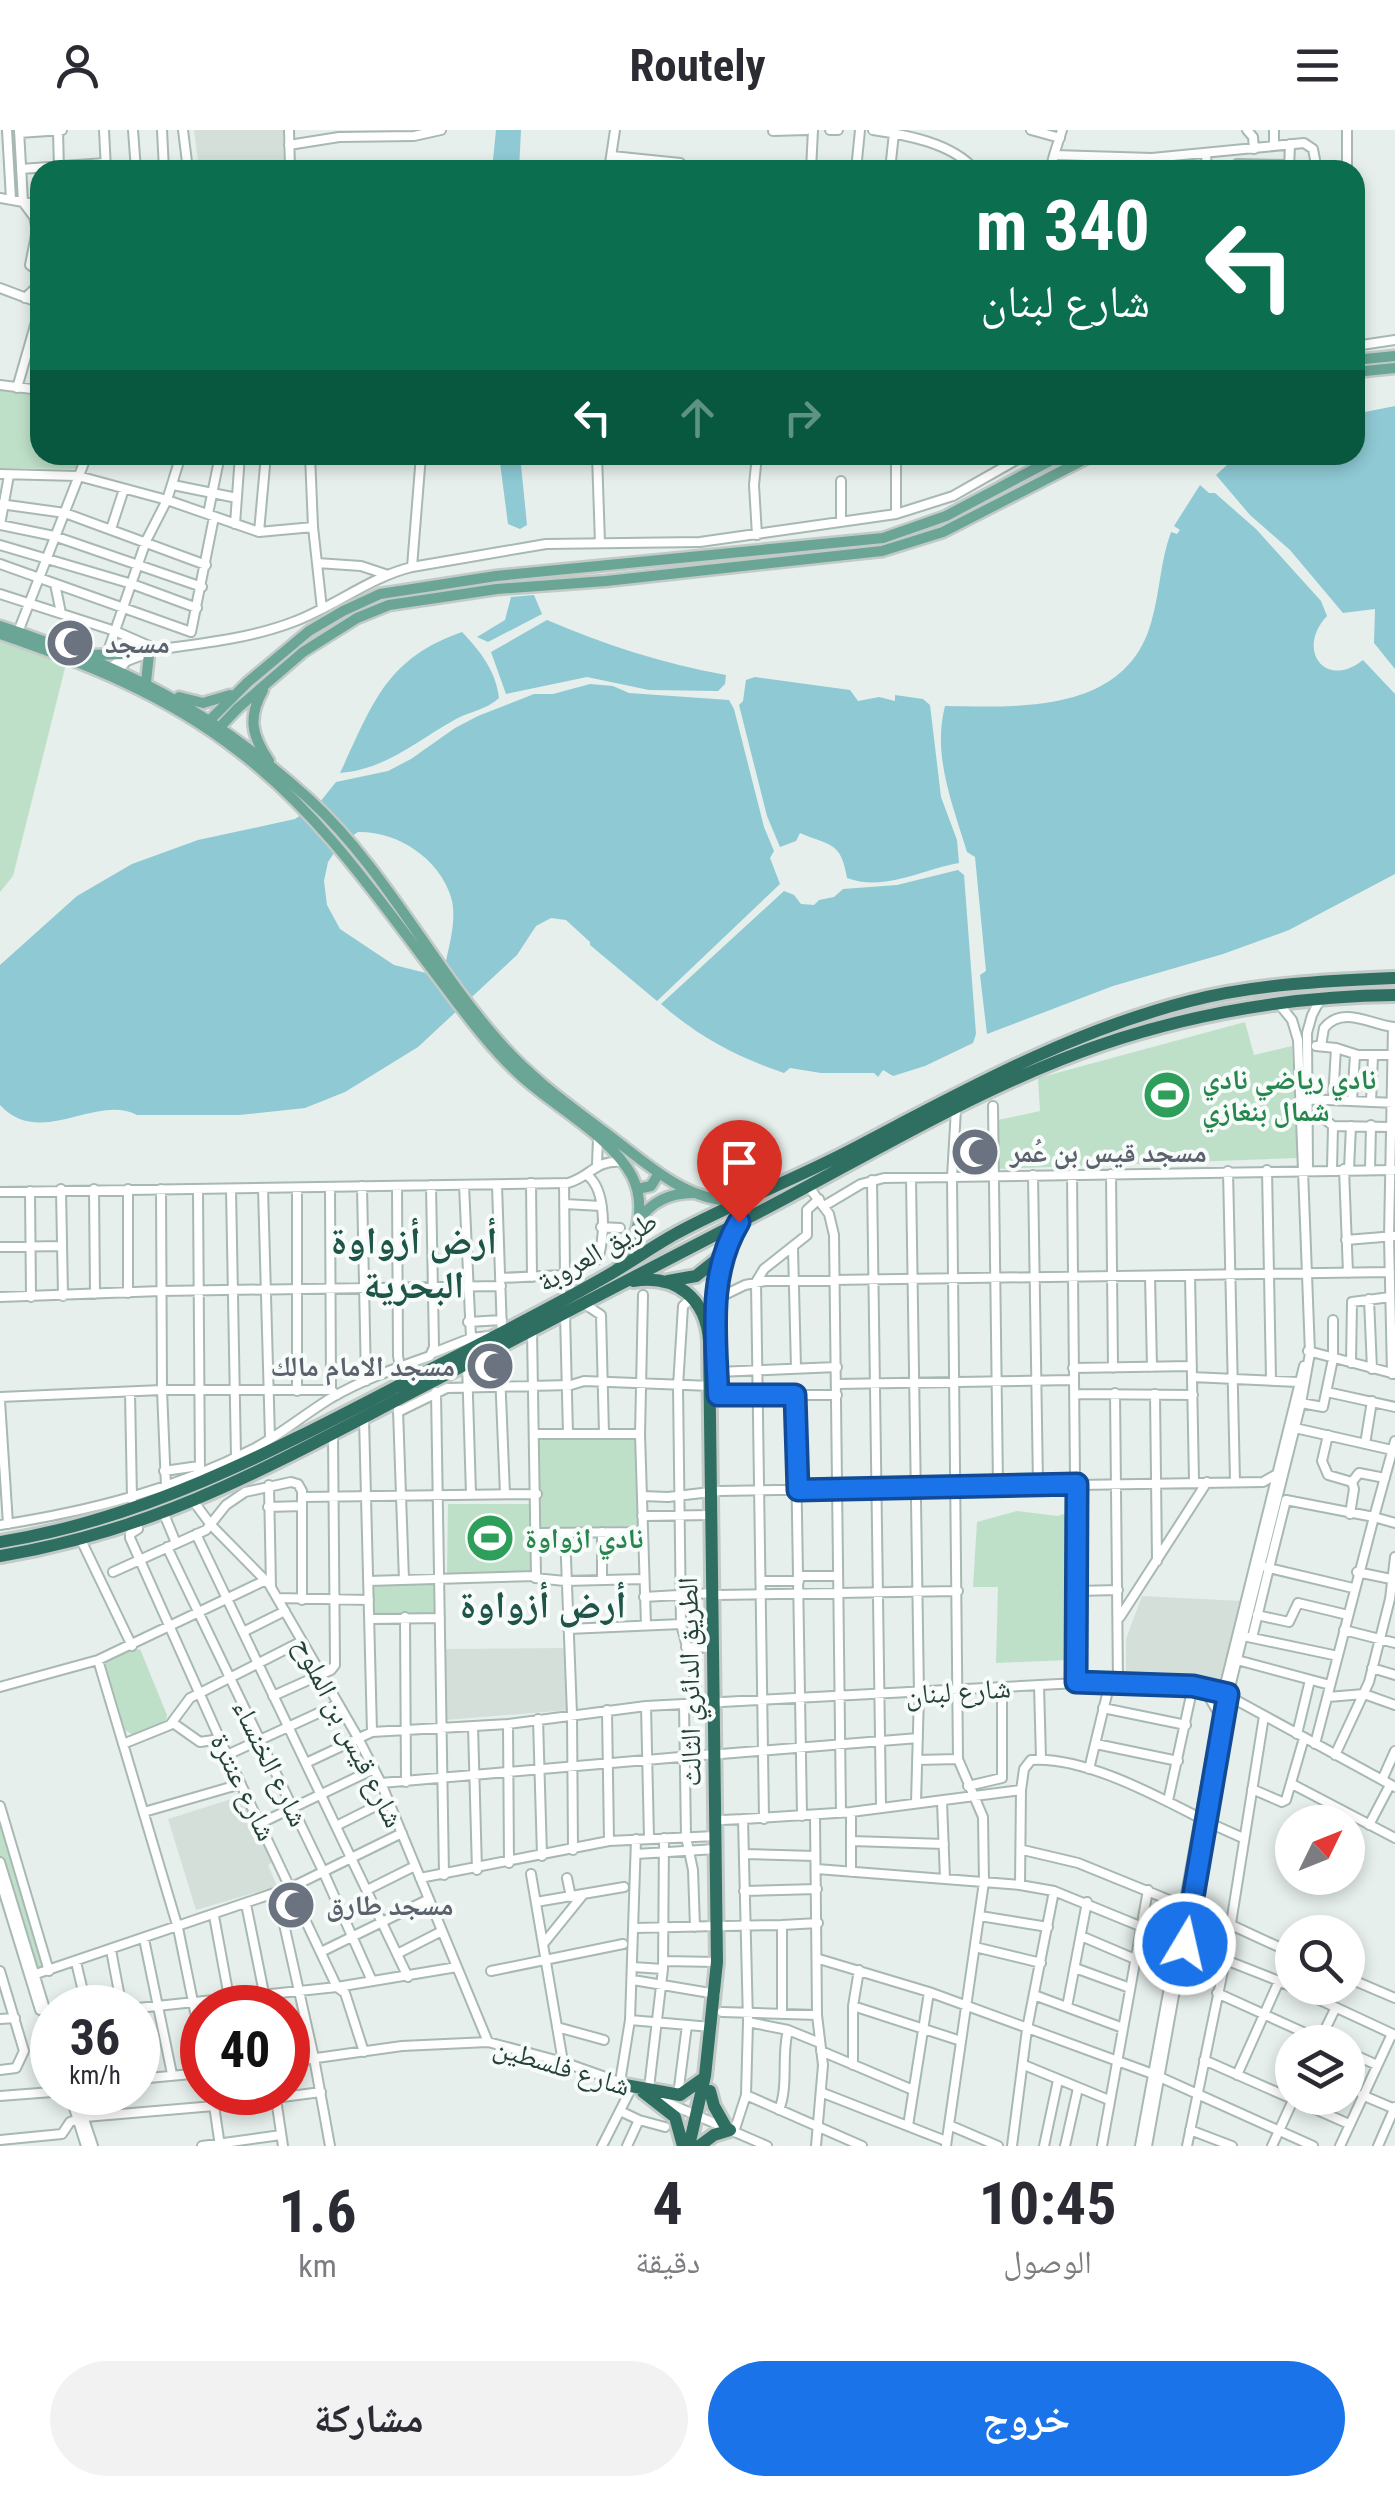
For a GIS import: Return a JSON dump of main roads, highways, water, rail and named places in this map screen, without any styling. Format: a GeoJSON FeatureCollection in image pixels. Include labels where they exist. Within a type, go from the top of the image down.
{"type":"FeatureCollection","features":[{"type":"Feature","properties":{"kind":"highway","name":"طريق العروبة"},"geometry":{"type":"LineString","coordinates":[[0,1556],[136,1524],[246,1484],[332,1434],[396,1406],[468,1363],[499,1335],[532,1330],[584,1303],[688,1228],[1010,1066],[1063,1044],[1184,1002],[1254,989],[1395,978]]}},
{"type":"Feature","properties":{"kind":"highway","name":"طريق العروبة"},"geometry":{"type":"LineString","coordinates":[[0,1542],[93,1522],[200,1474],[271,1452],[499,1335],[698,1244],[956,1108],[1074,1054],[1128,1036],[1279,1004],[1395,995]]}},
{"type":"Feature","properties":{"kind":"highway"},"geometry":{"type":"LineString","coordinates":[[1184,1002],[1190,1022]]}},
{"type":"Feature","properties":{"kind":"highway","name":"الطريق الدائري الثالث"},"geometry":{"type":"LineString","coordinates":[[714,1391],[716,1295],[724,1251],[739,1222]]}},
{"type":"Feature","properties":{"kind":"highway"},"geometry":{"type":"LineString","coordinates":[[688,1228],[696,1234],[698,1244]]}},
{"type":"Feature","properties":{"kind":"highway"},"geometry":{"type":"LineString","coordinates":[[617,1278],[666,1281],[696,1276],[712,1266],[724,1251]]}},
{"type":"Feature","properties":{"kind":"highway"},"geometry":{"type":"LineString","coordinates":[[666,1281],[693,1297],[702,1291],[716,1295]]}},
{"type":"Feature","properties":{"kind":"highway","name":"الطريق الدائري الثالث"},"geometry":{"type":"LineString","coordinates":[[692,2146],[710,2091],[722,2012],[714,1391],[708,1326],[693,1297]]}},
{"type":"Feature","properties":{"kind":"highway","name":"الطريق الدائري الثالث"},"geometry":{"type":"LineString","coordinates":[[716,1491],[712,1516],[717,1703]]}},
{"type":"Feature","properties":{"kind":"highway","name":"الطريق الدائري الثالث"},"geometry":{"type":"LineString","coordinates":[[701,2117],[721,1926],[716,1843],[718,1754]]}},
{"type":"Feature","properties":{"kind":"highway"},"geometry":{"type":"LineString","coordinates":[[706,2076],[687,2094],[634,2087],[675,2117],[692,2146],[714,2134],[734,2132],[710,2091]]}},
{"type":"Feature","properties":{"kind":"main road"},"geometry":{"type":"LineString","coordinates":[[1365,359],[1395,356]]}},
{"type":"Feature","properties":{"kind":"main road"},"geometry":{"type":"LineString","coordinates":[[1365,371],[1395,368]]}},
{"type":"Feature","properties":{"kind":"main road"},"geometry":{"type":"LineString","coordinates":[[212,726],[328,635],[375,610],[404,601],[497,589],[545,578],[783,555],[864,542],[906,532],[946,516],[1041,465]]}},
{"type":"Feature","properties":{"kind":"main road"},"geometry":{"type":"LineString","coordinates":[[783,555],[870,553],[928,537],[1073,465]]}},
{"type":"Feature","properties":{"kind":"main road"},"geometry":{"type":"LineString","coordinates":[[212,726],[235,693],[310,632],[355,604],[414,587],[496,576],[545,578]]}},
{"type":"Feature","properties":{"kind":"main road"},"geometry":{"type":"LineString","coordinates":[[0,626],[86,655],[212,726],[302,800]]}},
{"type":"Feature","properties":{"kind":"main road"},"geometry":{"type":"LineString","coordinates":[[0,634],[146,682],[278,774]]}},
{"type":"Feature","properties":{"kind":"main road"},"geometry":{"type":"LineString","coordinates":[[146,682],[155,651]]}},
{"type":"Feature","properties":{"kind":"main road"},"geometry":{"type":"LineString","coordinates":[[86,655],[127,654]]}},
{"type":"Feature","properties":{"kind":"main road"},"geometry":{"type":"LineString","coordinates":[[268,681],[253,710],[252,726],[258,746],[525,1080],[622,1162],[637,1189],[638,1223]]}},
{"type":"Feature","properties":{"kind":"main road"},"geometry":{"type":"LineString","coordinates":[[162,692],[202,703],[235,693]]}},
{"type":"Feature","properties":{"kind":"main road"},"geometry":{"type":"LineString","coordinates":[[473,1016],[540,1083],[659,1173],[694,1193],[720,1200],[748,1200]]}},
{"type":"Feature","properties":{"kind":"main road"},"geometry":{"type":"LineString","coordinates":[[637,1189],[651,1186],[659,1173]]}},
{"type":"Feature","properties":{"kind":"main road"},"geometry":{"type":"LineString","coordinates":[[617,1278],[638,1223],[648,1208],[664,1198],[694,1193]]}},
{"type":"Feature","properties":{"kind":"water"},"geometry":{"type":"Polygon","coordinates":[[[496,130],[521,130],[520,160],[493,160],[496,130]]]}},
{"type":"Feature","properties":{"kind":"water"},"geometry":{"type":"Polygon","coordinates":[[[1395,406],[1395,669],[1374,643],[1375,609],[1343,613],[1290,550],[1250,515],[1216,475],[1227,465],[1365,465],[1365,412],[1395,406]]]}},
{"type":"Feature","properties":{"kind":"water"},"geometry":{"type":"Polygon","coordinates":[[[500,465],[521,465],[527,525],[520,529],[508,524],[500,465]]]}},
{"type":"Feature","properties":{"kind":"water"},"geometry":{"type":"Polygon","coordinates":[[[1200,485],[1256,529],[1321,601],[1327,616],[1314,641],[1319,662],[1337,671],[1363,660],[1395,694],[1395,874],[1289,930],[1113,986],[987,1034],[980,975],[986,971],[975,857],[967,852],[946,780],[941,743],[945,706],[1005,706],[1066,699],[1094,690],[1118,674],[1138,653],[1151,623],[1171,532],[1177,534],[1180,530],[1174,526],[1200,485]]]}},
{"type":"Feature","properties":{"kind":"water"},"geometry":{"type":"Polygon","coordinates":[[[534,595],[542,614],[488,642],[477,637],[505,620],[511,597],[534,595]]]}},
{"type":"Feature","properties":{"kind":"water"},"geometry":{"type":"Polygon","coordinates":[[[547,620],[635,653],[726,675],[725,684],[718,691],[649,690],[587,677],[506,694],[491,652],[547,620]]]}},
{"type":"Feature","properties":{"kind":"water"},"geometry":{"type":"Polygon","coordinates":[[[462,632],[486,662],[499,698],[387,760],[340,773],[373,705],[398,670],[436,643],[462,632]]]}},
{"type":"Feature","properties":{"kind":"water"},"geometry":{"type":"Polygon","coordinates":[[[755,677],[850,690],[858,701],[879,697],[895,701],[895,695],[923,699],[930,705],[941,797],[957,840],[959,863],[890,881],[861,882],[847,878],[841,857],[826,843],[800,833],[796,841],[780,847],[767,816],[739,705],[746,680],[755,677]]]}},
{"type":"Feature","properties":{"kind":"water"},"geometry":{"type":"Polygon","coordinates":[[[590,684],[613,686],[629,693],[729,700],[734,709],[764,827],[774,851],[770,858],[780,884],[657,1001],[566,920],[551,918],[536,926],[517,955],[418,1047],[345,1092],[305,1108],[239,1115],[137,1115],[104,1110],[33,1122],[16,1117],[0,1105],[0,965],[77,896],[132,864],[198,840],[295,819],[320,802],[336,782],[388,771],[478,716],[534,694],[553,694],[590,684]],[[358,832],[340,844],[328,862],[324,881],[327,905],[340,929],[394,965],[426,973],[446,961],[453,921],[451,897],[427,859],[401,842],[358,832]]]}},
{"type":"Feature","properties":{"kind":"water"},"geometry":{"type":"Polygon","coordinates":[[[958,870],[964,875],[976,1034],[973,1043],[925,1066],[893,1076],[883,1070],[878,1077],[874,1073],[821,1073],[790,1068],[784,1073],[719,1045],[661,1004],[784,891],[801,904],[814,905],[843,889],[897,885],[958,870]]]}},
{"type":"Feature","properties":{"kind":"place","name":"مسجد"},"geometry":{"type":"Point","coordinates":[70,643]}},
{"type":"Feature","properties":{"kind":"place","name":"نادي رياضي نادي شمال بنغازي"},"geometry":{"type":"Point","coordinates":[1167,1095]}},
{"type":"Feature","properties":{"kind":"place","name":"مسجد قيس بن عُمر"},"geometry":{"type":"Point","coordinates":[975,1152]}},
{"type":"Feature","properties":{"kind":"place","name":"مسجد الامام مالك"},"geometry":{"type":"Point","coordinates":[490,1366]}},
{"type":"Feature","properties":{"kind":"place","name":"نادي ازواوة"},"geometry":{"type":"Point","coordinates":[490,1538]}},
{"type":"Feature","properties":{"kind":"place","name":"مسجد طارق"},"geometry":{"type":"Point","coordinates":[291,1905]}},
{"type":"Feature","properties":{"kind":"district","name":"أرض أزواوة البحرية"},"geometry":{"type":"Point","coordinates":[414,1263]}},
{"type":"Feature","properties":{"kind":"district","name":"أرض أزواوة"},"geometry":{"type":"Point","coordinates":[543,1605]}}]}
